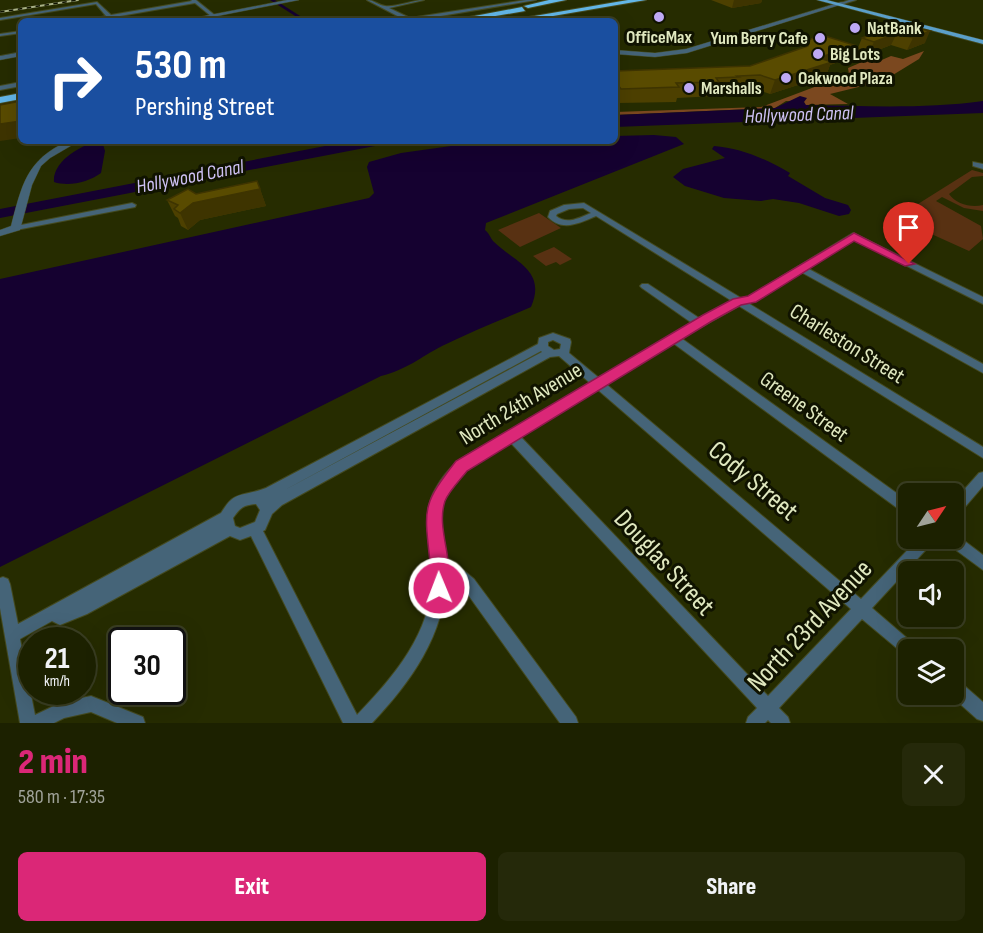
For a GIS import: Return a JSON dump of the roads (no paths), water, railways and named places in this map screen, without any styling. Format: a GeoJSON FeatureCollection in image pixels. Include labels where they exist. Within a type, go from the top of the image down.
{"type":"FeatureCollection","features":[{"type":"Feature","properties":{"kind":"highway"},"geometry":{"type":"LineString","coordinates":[[482,18],[587,0]]}},
{"type":"Feature","properties":{"kind":"highway"},"geometry":{"type":"LineString","coordinates":[[497,18],[602,0]]}},
{"type":"Feature","properties":{"kind":"highway"},"geometry":{"type":"LineString","coordinates":[[511,18],[615,0]]}},
{"type":"Feature","properties":{"kind":"highway"},"geometry":{"type":"LineString","coordinates":[[528,18],[642,0]]}},
{"type":"Feature","properties":{"kind":"highway"},"geometry":{"type":"LineString","coordinates":[[470,18],[564,1]]}},
{"type":"Feature","properties":{"kind":"highway"},"geometry":{"type":"LineString","coordinates":[[0,90],[18,87]]}},
{"type":"Feature","properties":{"kind":"highway"},"geometry":{"type":"LineString","coordinates":[[0,104],[18,101]]}},
{"type":"Feature","properties":{"kind":"main road"},"geometry":{"type":"LineString","coordinates":[[818,2],[837,2],[982,40]]}},
{"type":"Feature","properties":{"kind":"street"},"geometry":{"type":"LineString","coordinates":[[99,18],[194,1],[216,18],[296,0]]}},
{"type":"Feature","properties":{"kind":"street"},"geometry":{"type":"LineString","coordinates":[[279,4],[305,0]]}},
{"type":"Feature","properties":{"kind":"street"},"geometry":{"type":"LineString","coordinates":[[369,0],[405,18]]}},
{"type":"Feature","properties":{"kind":"street"},"geometry":{"type":"LineString","coordinates":[[384,8],[422,0]]}},
{"type":"Feature","properties":{"kind":"street"},"geometry":{"type":"LineString","coordinates":[[422,18],[534,0]]}},
{"type":"Feature","properties":{"kind":"street"},"geometry":{"type":"LineString","coordinates":[[618,52],[655,55],[687,51],[788,20],[837,2],[854,0]]}},
{"type":"Feature","properties":{"kind":"street"},"geometry":{"type":"LineString","coordinates":[[788,20],[818,2]]}},
{"type":"Feature","properties":{"kind":"street"},"geometry":{"type":"LineString","coordinates":[[0,19],[96,3],[109,16]]}},
{"type":"Feature","properties":{"kind":"street"},"geometry":{"type":"LineString","coordinates":[[0,35],[18,32]]}},
{"type":"Feature","properties":{"kind":"street"},"geometry":{"type":"LineString","coordinates":[[0,56],[18,53]]}},
{"type":"Feature","properties":{"kind":"street"},"geometry":{"type":"LineString","coordinates":[[16,228],[28,177],[39,162],[70,144]]}},
{"type":"Feature","properties":{"kind":"street"},"geometry":{"type":"LineString","coordinates":[[0,233],[132,205]]}},
{"type":"Feature","properties":{"kind":"street","name":"Charleston Street"},"geometry":{"type":"LineString","coordinates":[[597,213],[738,302],[750,306],[983,453]]}},
{"type":"Feature","properties":{"kind":"street"},"geometry":{"type":"LineString","coordinates":[[0,227],[16,228]]}},
{"type":"Feature","properties":{"kind":"street","name":"North 24th Avenue"},"geometry":{"type":"LineString","coordinates":[[360,723],[390,694],[416,656],[430,625],[439,588],[440,569],[434,518],[437,498],[461,466],[699,323],[738,302],[751,299],[854,236],[983,301]]}},
{"type":"Feature","properties":{"kind":"street"},"geometry":{"type":"LineString","coordinates":[[802,269],[983,369]]}},
{"type":"Feature","properties":{"kind":"street"},"geometry":{"type":"LineString","coordinates":[[645,286],[699,323]]}},
{"type":"Feature","properties":{"kind":"street","name":"Cody Street"},"geometry":{"type":"LineString","coordinates":[[545,349],[543,340],[549,337],[561,338],[567,345],[562,352],[898,640]]}},
{"type":"Feature","properties":{"kind":"street","name":"Greene Street"},"geometry":{"type":"LineString","coordinates":[[675,339],[898,501]]}},
{"type":"Feature","properties":{"kind":"street"},"geometry":{"type":"LineString","coordinates":[[267,510],[277,501],[545,349]]}},
{"type":"Feature","properties":{"kind":"street"},"geometry":{"type":"LineString","coordinates":[[12,635],[54,613],[60,618],[82,609],[227,523],[235,504],[242,500],[257,498],[545,349],[562,352]]}},
{"type":"Feature","properties":{"kind":"street","name":"Douglas Street"},"geometry":{"type":"LineString","coordinates":[[511,435],[782,723]]}},
{"type":"Feature","properties":{"kind":"street"},"geometry":{"type":"LineString","coordinates":[[964,499],[983,477]]}},
{"type":"Feature","properties":{"kind":"street"},"geometry":{"type":"LineString","coordinates":[[227,523],[240,534],[255,530],[264,521],[267,510],[266,505],[257,498]]}},
{"type":"Feature","properties":{"kind":"street"},"geometry":{"type":"LineString","coordinates":[[255,530],[352,723]]}},
{"type":"Feature","properties":{"kind":"street","name":"North 23rd Avenue"},"geometry":{"type":"LineString","coordinates":[[754,723],[918,549]]}},
{"type":"Feature","properties":{"kind":"street"},"geometry":{"type":"LineString","coordinates":[[964,549],[983,563]]}},
{"type":"Feature","properties":{"kind":"street"},"geometry":{"type":"LineString","coordinates":[[440,569],[456,573],[469,584],[570,723]]}},
{"type":"Feature","properties":{"kind":"street"},"geometry":{"type":"LineString","coordinates":[[3,584],[28,723]]}},
{"type":"Feature","properties":{"kind":"street"},"geometry":{"type":"LineString","coordinates":[[964,697],[983,713]]}},
{"type":"Feature","properties":{"kind":"street"},"geometry":{"type":"LineString","coordinates":[[37,723],[62,710],[91,704],[137,723]]}},
{"type":"Feature","properties":{"kind":"water","name":"Hollywood Canal"},"geometry":{"type":"Polygon","coordinates":[[[800,96],[807,98],[804,102],[806,105],[917,106],[983,101],[983,113],[618,127],[618,115],[775,108],[800,96]]]}},
{"type":"Feature","properties":{"kind":"water"},"geometry":{"type":"Polygon","coordinates":[[[618,136],[676,137],[684,144],[486,223],[485,230],[493,241],[532,275],[535,294],[531,307],[442,346],[406,367],[381,376],[0,567],[0,279],[369,198],[374,193],[367,167],[369,162],[401,153],[466,144],[618,144],[618,136]]]}},
{"type":"Feature","properties":{"kind":"water"},"geometry":{"type":"Polygon","coordinates":[[[103,144],[105,151],[101,173],[79,183],[54,182],[55,174],[63,160],[86,145],[103,144]]]}},
{"type":"Feature","properties":{"kind":"water","name":"Hollywood Canal"},"geometry":{"type":"Polygon","coordinates":[[[336,144],[385,144],[0,218],[0,209],[336,144]]]}},
{"type":"Feature","properties":{"kind":"water"},"geometry":{"type":"Polygon","coordinates":[[[714,146],[744,152],[772,163],[790,173],[788,176],[825,198],[848,205],[851,210],[849,214],[839,216],[799,203],[773,199],[761,201],[724,198],[685,186],[673,177],[683,169],[725,158],[712,149],[714,146]]]}},
{"type":"Feature","properties":{"kind":"waterway"},"geometry":{"type":"LineString","coordinates":[[272,0],[301,18]]}},
{"type":"Feature","properties":{"kind":"railway"},"geometry":{"type":"LineString","coordinates":[[0,12],[78,0]]}},
{"type":"Feature","properties":{"kind":"place","name":"OfficeMax"},"geometry":{"type":"Point","coordinates":[659,17]}},
{"type":"Feature","properties":{"kind":"place","name":"NatBank"},"geometry":{"type":"Point","coordinates":[855,28]}},
{"type":"Feature","properties":{"kind":"place","name":"Yum Berry Cafe"},"geometry":{"type":"Point","coordinates":[820,38]}},
{"type":"Feature","properties":{"kind":"place","name":"Big Lots"},"geometry":{"type":"Point","coordinates":[818,54]}},
{"type":"Feature","properties":{"kind":"place","name":"Oakwood Plaza"},"geometry":{"type":"Point","coordinates":[786,78]}},
{"type":"Feature","properties":{"kind":"place","name":"Marshalls"},"geometry":{"type":"Point","coordinates":[689,88]}}]}
